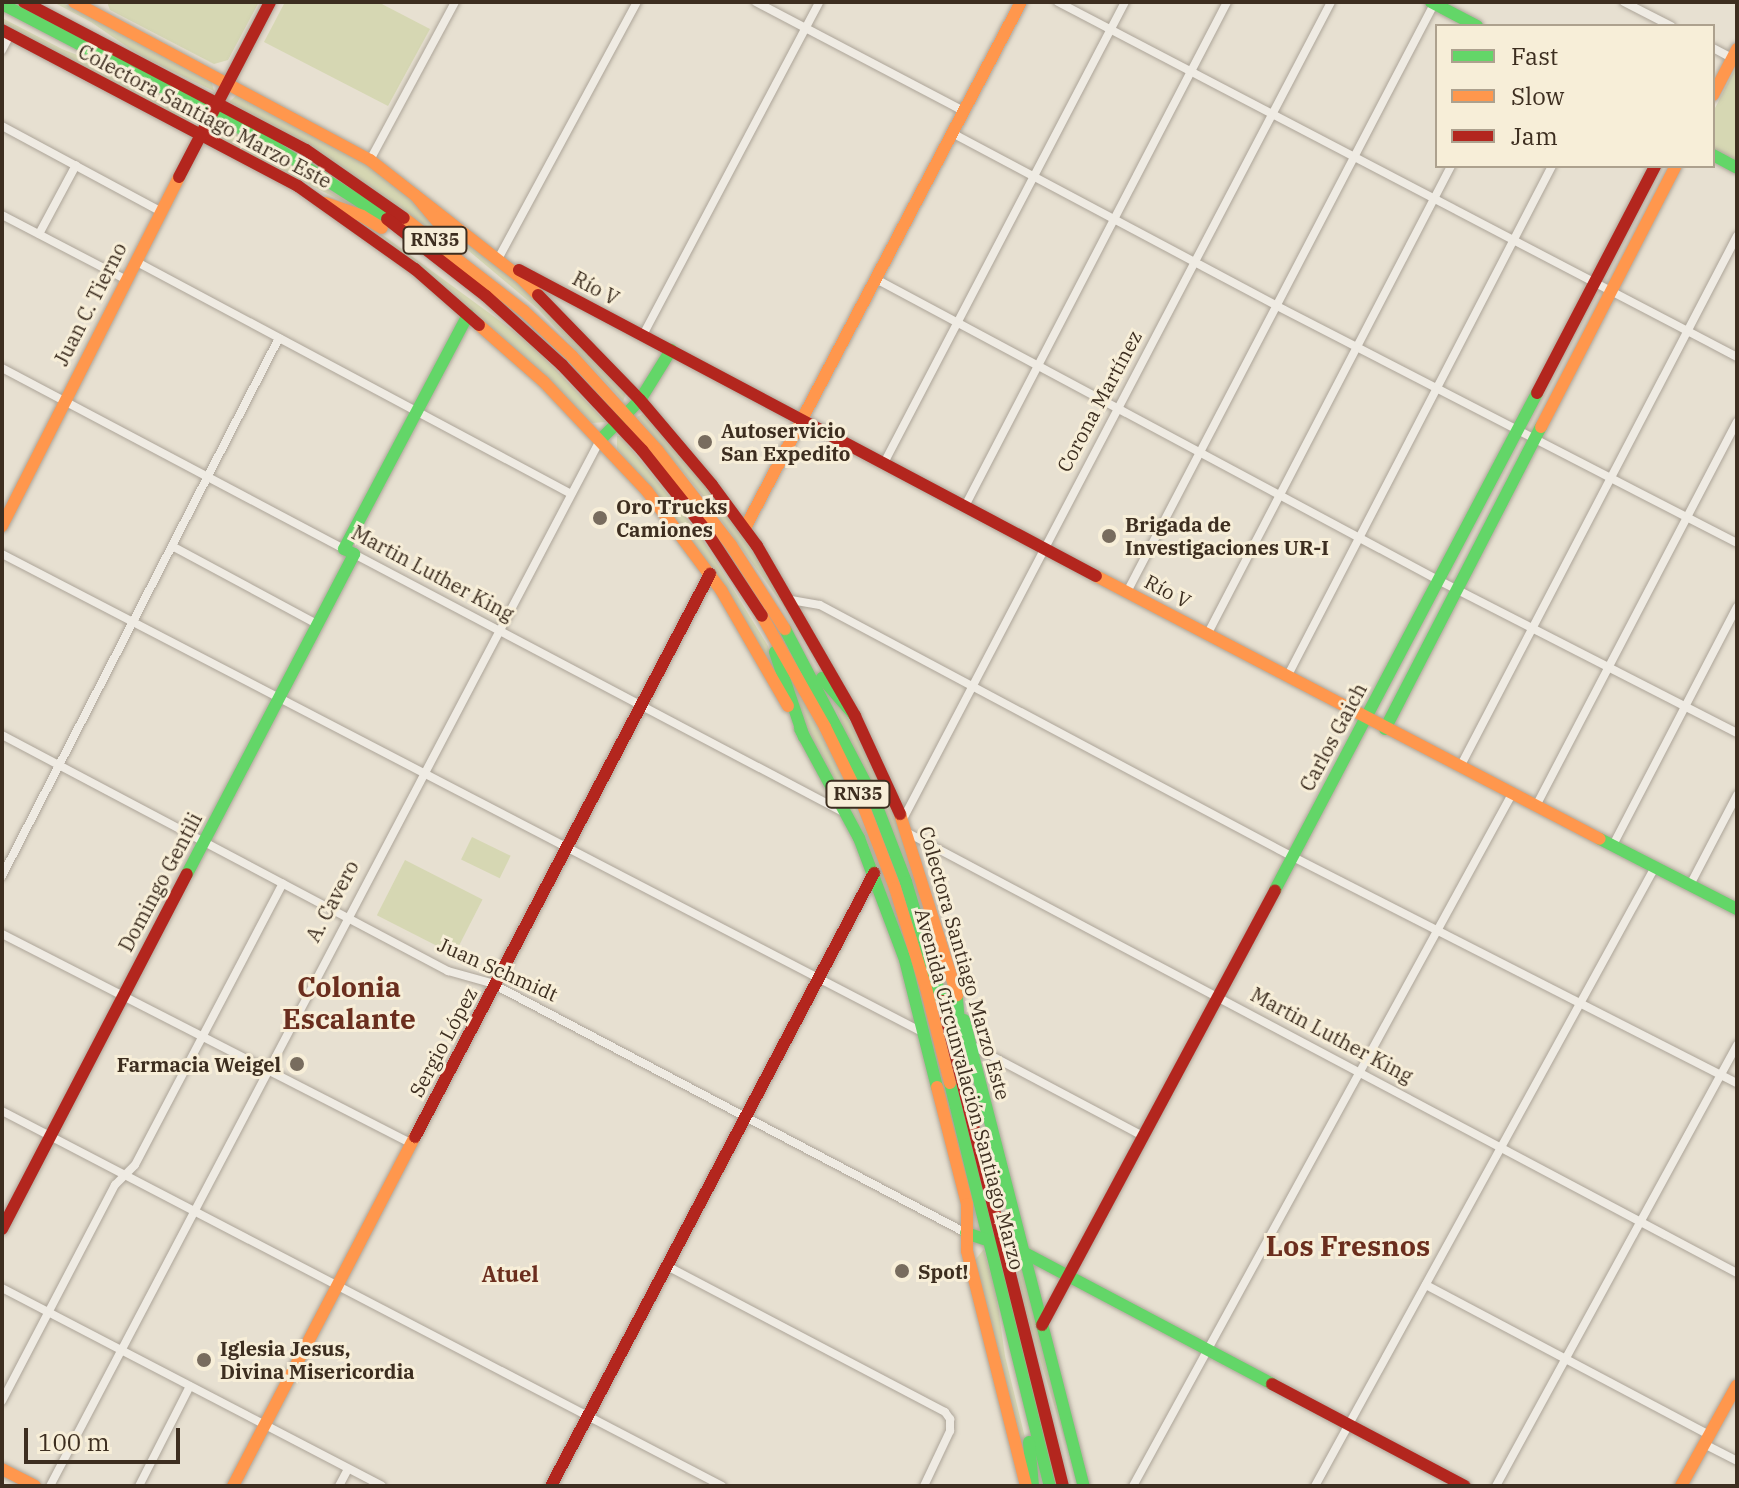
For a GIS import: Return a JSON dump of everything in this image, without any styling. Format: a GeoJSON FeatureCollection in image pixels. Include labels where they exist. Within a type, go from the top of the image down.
{"type":"FeatureCollection","features":[{"type":"Feature","properties":{"kind":"main road","name":"Avenida Circunvalación Santiago Marzo"},"geometry":{"type":"LineString","coordinates":[[24,2],[141,63],[336,184],[502,309],[621,418],[693,494],[760,588],[841,730],[896,854],[938,984],[1063,1486]]}},
{"type":"Feature","properties":{"kind":"main road"},"geometry":{"type":"LineString","coordinates":[[45,2],[90,27],[141,63]]}},
{"type":"Feature","properties":{"kind":"main road","name":"Juan C. Tierno"},"geometry":{"type":"LineString","coordinates":[[2,526],[125,279],[270,2]]}},
{"type":"Feature","properties":{"kind":"main road"},"geometry":{"type":"LineString","coordinates":[[745,528],[1021,2]]}},
{"type":"Feature","properties":{"kind":"main road"},"geometry":{"type":"LineString","coordinates":[[1432,3],[1473,24]]}},
{"type":"Feature","properties":{"kind":"main road","name":"Avenida Circunvalación Santiago Marzo"},"geometry":{"type":"LineString","coordinates":[[2,4],[129,70],[306,150],[412,223],[524,311],[584,369],[712,539],[765,620],[818,714],[873,831],[924,979],[1050,1486]]}},
{"type":"Feature","properties":{"kind":"main road","name":"Colectora Santiago Marzo Este"},"geometry":{"type":"LineString","coordinates":[[83,4],[370,160],[498,259],[553,308],[640,400],[745,528],[791,600],[855,716],[908,833],[956,988],[1084,1486]]}},
{"type":"Feature","properties":{"kind":"main road"},"geometry":{"type":"LineString","coordinates":[[2,14],[67,47],[129,70]]}},
{"type":"Feature","properties":{"kind":"main road","name":"Colectora Santiago Marzo Este"},"geometry":{"type":"LineString","coordinates":[[6,32],[325,203],[396,254],[544,382],[647,491],[710,574],[753,642],[846,814],[896,929],[967,1204],[967,1251],[1026,1486]]}},
{"type":"Feature","properties":{"kind":"main road"},"geometry":{"type":"LineString","coordinates":[[1715,91],[1735,54]]}},
{"type":"Feature","properties":{"kind":"main road"},"geometry":{"type":"LineString","coordinates":[[1715,156],[1737,168]]}},
{"type":"Feature","properties":{"kind":"main road","name":"Carlos Gaich"},"geometry":{"type":"LineString","coordinates":[[1042,1325],[1366,719],[1654,168]]}},
{"type":"Feature","properties":{"kind":"main road","name":"Carlos Gaich"},"geometry":{"type":"LineString","coordinates":[[1385,729],[1675,168]]}},
{"type":"Feature","properties":{"kind":"main road"},"geometry":{"type":"LineString","coordinates":[[415,195],[459,248],[532,309],[584,369]]}},
{"type":"Feature","properties":{"kind":"main road"},"geometry":{"type":"LineString","coordinates":[[325,203],[369,219],[463,289],[502,309]]}},
{"type":"Feature","properties":{"kind":"main road","name":"Río V"},"geometry":{"type":"LineString","coordinates":[[498,259],[1385,729],[1737,909]]}},
{"type":"Feature","properties":{"kind":"main road","name":"Domingo Gentili"},"geometry":{"type":"LineString","coordinates":[[2,1229],[317,624],[417,411],[468,315]]}},
{"type":"Feature","properties":{"kind":"main road","name":"A. Cavero"},"geometry":{"type":"LineString","coordinates":[[600,440],[640,400],[671,350]]}},
{"type":"Feature","properties":{"kind":"main road"},"geometry":{"type":"LineString","coordinates":[[712,539],[729,578],[774,649],[804,737]]}},
{"type":"Feature","properties":{"kind":"main road","name":"Sergio López"},"geometry":{"type":"LineString","coordinates":[[233,1486],[710,574]]}},
{"type":"Feature","properties":{"kind":"main road"},"geometry":{"type":"LineString","coordinates":[[760,588],[785,614],[826,684],[855,716]]}},
{"type":"Feature","properties":{"kind":"main road"},"geometry":{"type":"LineString","coordinates":[[551,1486],[874,873]]}},
{"type":"Feature","properties":{"kind":"main road"},"geometry":{"type":"LineString","coordinates":[[956,988],[959,1030],[984,1131],[989,1189]]}},
{"type":"Feature","properties":{"kind":"main road","name":"Juan Schmidt"},"geometry":{"type":"LineString","coordinates":[[966,1233],[1023,1252],[1465,1486]]}},
{"type":"Feature","properties":{"kind":"main road"},"geometry":{"type":"LineString","coordinates":[[1005,1303],[1008,1350],[1031,1449],[1033,1486]]}},
{"type":"Feature","properties":{"kind":"main road"},"geometry":{"type":"LineString","coordinates":[[1022,1322],[1076,1486]]}},
{"type":"Feature","properties":{"kind":"main road"},"geometry":{"type":"LineString","coordinates":[[1681,1486],[1737,1385]]}},
{"type":"Feature","properties":{"kind":"main road"},"geometry":{"type":"LineString","coordinates":[[2,1469],[35,1486]]}},
{"type":"Feature","properties":{"kind":"street"},"geometry":{"type":"LineString","coordinates":[[370,160],[455,2]]}},
{"type":"Feature","properties":{"kind":"street"},"geometry":{"type":"LineString","coordinates":[[498,259],[637,2]]}},
{"type":"Feature","properties":{"kind":"street"},"geometry":{"type":"LineString","coordinates":[[756,2],[964,111]]}},
{"type":"Feature","properties":{"kind":"street"},"geometry":{"type":"LineString","coordinates":[[643,335],[819,2]]}},
{"type":"Feature","properties":{"kind":"street"},"geometry":{"type":"LineString","coordinates":[[1058,2],[1737,357]]}},
{"type":"Feature","properties":{"kind":"street"},"geometry":{"type":"LineString","coordinates":[[884,463],[1125,2]]}},
{"type":"Feature","properties":{"kind":"street"},"geometry":{"type":"LineString","coordinates":[[965,506],[1227,2]]}},
{"type":"Feature","properties":{"kind":"street","name":"Corona Martínez"},"geometry":{"type":"LineString","coordinates":[[903,819],[1331,2]]}},
{"type":"Feature","properties":{"kind":"street"},"geometry":{"type":"LineString","coordinates":[[1624,2],[1667,24]]}},
{"type":"Feature","properties":{"kind":"street"},"geometry":{"type":"LineString","coordinates":[[1127,592],[1432,3]]}},
{"type":"Feature","properties":{"kind":"street"},"geometry":{"type":"LineString","coordinates":[[2,50],[6,32]]}},
{"type":"Feature","properties":{"kind":"street"},"geometry":{"type":"LineString","coordinates":[[1715,49],[1735,54]]}},
{"type":"Feature","properties":{"kind":"street"},"geometry":{"type":"LineString","coordinates":[[2,126],[160,211]]}},
{"type":"Feature","properties":{"kind":"street"},"geometry":{"type":"LineString","coordinates":[[952,133],[1277,306],[1737,543]]}},
{"type":"Feature","properties":{"kind":"street"},"geometry":{"type":"LineString","coordinates":[[39,234],[76,165]]}},
{"type":"Feature","properties":{"kind":"street"},"geometry":{"type":"LineString","coordinates":[[1207,635],[1450,168]]}},
{"type":"Feature","properties":{"kind":"street"},"geometry":{"type":"LineString","coordinates":[[1287,677],[1551,168]]}},
{"type":"Feature","properties":{"kind":"street"},"geometry":{"type":"LineString","coordinates":[[2,215],[125,279]]}},
{"type":"Feature","properties":{"kind":"street"},"geometry":{"type":"LineString","coordinates":[[1460,767],[1737,236]]}},
{"type":"Feature","properties":{"kind":"street"},"geometry":{"type":"LineString","coordinates":[[135,261],[571,494]]}},
{"type":"Feature","properties":{"kind":"street"},"geometry":{"type":"LineString","coordinates":[[876,279],[1438,580],[1737,733]]}},
{"type":"Feature","properties":{"kind":"street"},"geometry":{"type":"LineString","coordinates":[[2,876],[279,338]]}},
{"type":"Feature","properties":{"kind":"street","name":"Martin Luther King"},"geometry":{"type":"LineString","coordinates":[[2,368],[846,814]]}},
{"type":"Feature","properties":{"kind":"street"},"geometry":{"type":"LineString","coordinates":[[1536,806],[1737,422]]}},
{"type":"Feature","properties":{"kind":"street","name":"A. Cavero"},"geometry":{"type":"LineString","coordinates":[[50,1486],[346,917],[600,440]]}},
{"type":"Feature","properties":{"kind":"street"},"geometry":{"type":"LineString","coordinates":[[172,546],[317,624]]}},
{"type":"Feature","properties":{"kind":"street"},"geometry":{"type":"LineString","coordinates":[[2,554],[924,1033]]}},
{"type":"Feature","properties":{"kind":"street"},"geometry":{"type":"LineString","coordinates":[[791,600],[820,605],[1293,857],[1737,1083]]}},
{"type":"Feature","properties":{"kind":"street"},"geometry":{"type":"LineString","coordinates":[[1613,845],[1737,607]]}},
{"type":"Feature","properties":{"kind":"street","name":"Juan Schmidt"},"geometry":{"type":"LineString","coordinates":[[2,735],[448,971],[495,985],[966,1233]]}},
{"type":"Feature","properties":{"kind":"street"},"geometry":{"type":"LineString","coordinates":[[1133,1486],[1512,794]]}},
{"type":"Feature","properties":{"kind":"street"},"geometry":{"type":"LineString","coordinates":[[1690,885],[1737,795]]}},
{"type":"Feature","properties":{"kind":"street","name":"Martin Luther King"},"geometry":{"type":"LineString","coordinates":[[908,833],[1737,1273]]}},
{"type":"Feature","properties":{"kind":"street"},"geometry":{"type":"LineString","coordinates":[[1315,1486],[1655,867]]}},
{"type":"Feature","properties":{"kind":"street"},"geometry":{"type":"LineString","coordinates":[[2,1401],[115,1185],[135,1165],[283,883]]}},
{"type":"Feature","properties":{"kind":"street"},"geometry":{"type":"LineString","coordinates":[[2,934],[412,1144]]}},
{"type":"Feature","properties":{"kind":"street"},"geometry":{"type":"LineString","coordinates":[[970,1045],[1143,1136]]}},
{"type":"Feature","properties":{"kind":"street"},"geometry":{"type":"LineString","coordinates":[[1496,1486],[1737,1045]]}},
{"type":"Feature","properties":{"kind":"street"},"geometry":{"type":"LineString","coordinates":[[2,1111],[722,1486]]}},
{"type":"Feature","properties":{"kind":"street"},"geometry":{"type":"LineString","coordinates":[[667,1266],[938,1407],[950,1419],[950,1431],[924,1486]]}},
{"type":"Feature","properties":{"kind":"street"},"geometry":{"type":"LineString","coordinates":[[1426,1285],[1565,1359],[1707,1440],[1737,1461]]}},
{"type":"Feature","properties":{"kind":"street"},"geometry":{"type":"LineString","coordinates":[[2,1288],[382,1486]]}},
{"type":"Feature","properties":{"kind":"street"},"geometry":{"type":"LineString","coordinates":[[139,1486],[190,1386]]}},
{"type":"Feature","properties":{"kind":"street"},"geometry":{"type":"LineString","coordinates":[[339,1486],[348,1469]]}},
{"type":"Feature","properties":{"kind":"green space"},"geometry":{"type":"Polygon","coordinates":[[[53,2],[61,2],[211,80],[214,91],[142,57],[91,22],[53,2]]]}},
{"type":"Feature","properties":{"kind":"green space"},"geometry":{"type":"Polygon","coordinates":[[[107,2],[259,2],[228,60],[214,64],[110,10],[107,2]]]}},
{"type":"Feature","properties":{"kind":"green space"},"geometry":{"type":"Polygon","coordinates":[[[285,2],[378,2],[430,29],[388,106],[264,42],[285,2]]]}},
{"type":"Feature","properties":{"kind":"green space"},"geometry":{"type":"Polygon","coordinates":[[[2,18],[62,49],[115,70],[200,115],[188,122],[2,24],[2,18]]]}},
{"type":"Feature","properties":{"kind":"green space"},"geometry":{"type":"Polygon","coordinates":[[[1737,65],[1737,161],[1715,149],[1715,108],[1737,65]]]}},
{"type":"Feature","properties":{"kind":"green space"},"geometry":{"type":"Polygon","coordinates":[[[238,94],[360,160],[404,192],[443,237],[229,102],[238,94]]]}},
{"type":"Feature","properties":{"kind":"green space"},"geometry":{"type":"Polygon","coordinates":[[[216,124],[248,138],[363,212],[217,137],[216,124]]]}},
{"type":"Feature","properties":{"kind":"green space"},"geometry":{"type":"Polygon","coordinates":[[[361,219],[530,343],[606,422],[592,423],[498,333],[361,219]]]}},
{"type":"Feature","properties":{"kind":"green space"},"geometry":{"type":"Polygon","coordinates":[[[449,228],[518,283],[626,394],[623,401],[538,309],[469,251],[449,228]]]}},
{"type":"Feature","properties":{"kind":"green space"},"geometry":{"type":"Polygon","coordinates":[[[643,414],[728,514],[765,567],[789,613],[703,496],[637,417],[643,414]]]}},
{"type":"Feature","properties":{"kind":"green space"},"geometry":{"type":"Polygon","coordinates":[[[617,436],[621,436],[700,535],[768,646],[778,679],[729,592],[674,517],[617,449],[617,436]]]}},
{"type":"Feature","properties":{"kind":"green space"},"geometry":{"type":"Polygon","coordinates":[[[789,673],[842,773],[892,897],[925,1004],[980,1227],[896,919],[864,836],[809,735],[789,673]]]}},
{"type":"Feature","properties":{"kind":"green space"},"geometry":{"type":"Polygon","coordinates":[[[830,694],[856,729],[897,819],[948,980],[955,1019],[830,694]]]}},
{"type":"Feature","properties":{"kind":"green space"},"geometry":{"type":"Polygon","coordinates":[[[472,837],[511,856],[500,878],[461,859],[472,837]]]}},
{"type":"Feature","properties":{"kind":"green space"},"geometry":{"type":"Polygon","coordinates":[[[405,860],[483,899],[454,955],[377,915],[405,860]]]}},
{"type":"Feature","properties":{"kind":"green space"},"geometry":{"type":"Polygon","coordinates":[[[984,1249],[996,1292],[1005,1356],[1027,1446],[1028,1470],[975,1260],[984,1249]]]}},
{"type":"Feature","properties":{"kind":"green space"},"geometry":{"type":"Polygon","coordinates":[[[1015,1260],[1021,1264],[1073,1467],[1027,1316],[1015,1260]]]}},
{"type":"Feature","properties":{"kind":"traffic: fast"},"geometry":{"type":"LineString","coordinates":[[1431,2],[1473,24]]}},
{"type":"Feature","properties":{"kind":"traffic: fast"},"geometry":{"type":"LineString","coordinates":[[2,4],[267,142],[387,219]]}},
{"type":"Feature","properties":{"kind":"traffic: fast"},"geometry":{"type":"LineString","coordinates":[[1715,156],[1737,168]]}},
{"type":"Feature","properties":{"kind":"traffic: fast"},"geometry":{"type":"LineString","coordinates":[[187,874],[354,554],[344,549],[468,315]]}},
{"type":"Feature","properties":{"kind":"traffic: fast"},"geometry":{"type":"LineString","coordinates":[[600,440],[640,400],[671,350]]}},
{"type":"Feature","properties":{"kind":"traffic: fast"},"geometry":{"type":"LineString","coordinates":[[1275,890],[1537,393]]}},
{"type":"Feature","properties":{"kind":"traffic: fast"},"geometry":{"type":"LineString","coordinates":[[1385,729],[1541,427]]}},
{"type":"Feature","properties":{"kind":"traffic: fast"},"geometry":{"type":"LineString","coordinates":[[785,629],[874,799],[906,882],[942,1001]]}},
{"type":"Feature","properties":{"kind":"traffic: fast"},"geometry":{"type":"LineString","coordinates":[[775,652],[804,737]]}},
{"type":"Feature","properties":{"kind":"traffic: fast"},"geometry":{"type":"LineString","coordinates":[[822,678],[855,716]]}},
{"type":"Feature","properties":{"kind":"traffic: fast"},"geometry":{"type":"LineString","coordinates":[[800,729],[859,838],[905,960],[937,1087]]}},
{"type":"Feature","properties":{"kind":"traffic: fast"},"geometry":{"type":"LineString","coordinates":[[1600,839],[1737,909]]}},
{"type":"Feature","properties":{"kind":"traffic: fast"},"geometry":{"type":"LineString","coordinates":[[956,988],[960,1034]]}},
{"type":"Feature","properties":{"kind":"traffic: fast"},"geometry":{"type":"LineString","coordinates":[[964,1020],[1084,1486]]}},
{"type":"Feature","properties":{"kind":"traffic: fast"},"geometry":{"type":"LineString","coordinates":[[950,1083],[1050,1486]]}},
{"type":"Feature","properties":{"kind":"traffic: fast"},"geometry":{"type":"LineString","coordinates":[[966,1233],[1023,1252],[1272,1384]]}},
{"type":"Feature","properties":{"kind":"traffic: fast"},"geometry":{"type":"LineString","coordinates":[[1029,1442],[1033,1486]]}},
{"type":"Feature","properties":{"kind":"traffic: slow"},"geometry":{"type":"LineString","coordinates":[[74,2],[370,160],[521,278],[538,295]]}},
{"type":"Feature","properties":{"kind":"traffic: slow"},"geometry":{"type":"LineString","coordinates":[[745,528],[1021,2]]}},
{"type":"Feature","properties":{"kind":"traffic: slow"},"geometry":{"type":"LineString","coordinates":[[1715,91],[1737,49]]}},
{"type":"Feature","properties":{"kind":"traffic: slow"},"geometry":{"type":"LineString","coordinates":[[1541,427],[1675,168]]}},
{"type":"Feature","properties":{"kind":"traffic: slow"},"geometry":{"type":"LineString","coordinates":[[2,526],[179,177]]}},
{"type":"Feature","properties":{"kind":"traffic: slow"},"geometry":{"type":"LineString","coordinates":[[415,195],[460,249]]}},
{"type":"Feature","properties":{"kind":"traffic: slow"},"geometry":{"type":"LineString","coordinates":[[325,203],[362,216],[382,228]]}},
{"type":"Feature","properties":{"kind":"traffic: slow"},"geometry":{"type":"LineString","coordinates":[[404,218],[524,311],[572,356],[658,451],[731,545],[785,629]]}},
{"type":"Feature","properties":{"kind":"traffic: slow"},"geometry":{"type":"LineString","coordinates":[[479,325],[544,382],[647,491],[721,590],[788,706]]}},
{"type":"Feature","properties":{"kind":"traffic: slow"},"geometry":{"type":"LineString","coordinates":[[1096,576],[1600,839]]}},
{"type":"Feature","properties":{"kind":"traffic: slow"},"geometry":{"type":"LineString","coordinates":[[762,616],[825,727],[863,805],[895,888],[926,988],[950,1083]]}},
{"type":"Feature","properties":{"kind":"traffic: slow"},"geometry":{"type":"LineString","coordinates":[[900,814],[957,995]]}},
{"type":"Feature","properties":{"kind":"traffic: slow"},"geometry":{"type":"LineString","coordinates":[[937,1087],[967,1204],[967,1251],[1026,1486]]}},
{"type":"Feature","properties":{"kind":"traffic: slow"},"geometry":{"type":"LineString","coordinates":[[233,1486],[415,1137]]}},
{"type":"Feature","properties":{"kind":"traffic: slow"},"geometry":{"type":"LineString","coordinates":[[1681,1486],[1737,1385]]}},
{"type":"Feature","properties":{"kind":"traffic: slow"},"geometry":{"type":"LineString","coordinates":[[2,1469],[35,1486]]}},
{"type":"Feature","properties":{"kind":"traffic: jam"},"geometry":{"type":"LineString","coordinates":[[24,2],[306,150],[404,218]]}},
{"type":"Feature","properties":{"kind":"traffic: jam"},"geometry":{"type":"LineString","coordinates":[[179,177],[270,2]]}},
{"type":"Feature","properties":{"kind":"traffic: jam"},"geometry":{"type":"LineString","coordinates":[[2,30],[298,186],[415,269],[479,325]]}},
{"type":"Feature","properties":{"kind":"traffic: jam"},"geometry":{"type":"LineString","coordinates":[[1537,393],[1654,168]]}},
{"type":"Feature","properties":{"kind":"traffic: jam"},"geometry":{"type":"LineString","coordinates":[[387,219],[486,296],[562,365],[642,450],[704,528],[762,616]]}},
{"type":"Feature","properties":{"kind":"traffic: jam"},"geometry":{"type":"LineString","coordinates":[[519,270],[1096,576]]}},
{"type":"Feature","properties":{"kind":"traffic: jam"},"geometry":{"type":"LineString","coordinates":[[538,295],[640,400],[712,485],[757,546],[855,716],[900,814]]}},
{"type":"Feature","properties":{"kind":"traffic: jam"},"geometry":{"type":"LineString","coordinates":[[415,1137],[710,574]]}},
{"type":"Feature","properties":{"kind":"traffic: jam"},"geometry":{"type":"LineString","coordinates":[[551,1486],[874,873]]}},
{"type":"Feature","properties":{"kind":"traffic: jam"},"geometry":{"type":"LineString","coordinates":[[2,1229],[187,874]]}},
{"type":"Feature","properties":{"kind":"traffic: jam"},"geometry":{"type":"LineString","coordinates":[[1042,1325],[1275,890]]}},
{"type":"Feature","properties":{"kind":"traffic: jam"},"geometry":{"type":"LineString","coordinates":[[942,1001],[1063,1486]]}},
{"type":"Feature","properties":{"kind":"traffic: jam"},"geometry":{"type":"LineString","coordinates":[[1272,1384],[1465,1486]]}},
{"type":"Feature","properties":{"kind":"place","name":"Autoservicio San Expedito"},"geometry":{"type":"Point","coordinates":[705,442]}},
{"type":"Feature","properties":{"kind":"place","name":"Oro Trucks Camiones"},"geometry":{"type":"Point","coordinates":[600,518]}},
{"type":"Feature","properties":{"kind":"place","name":"Brigada de Investigaciones UR-I"},"geometry":{"type":"Point","coordinates":[1109,536]}},
{"type":"Feature","properties":{"kind":"place","name":"Farmacia Weigel"},"geometry":{"type":"Point","coordinates":[297,1064]}},
{"type":"Feature","properties":{"kind":"place","name":"Spot!"},"geometry":{"type":"Point","coordinates":[902,1271]}},
{"type":"Feature","properties":{"kind":"place","name":"Iglesia Jesus, Divina Misericordia"},"geometry":{"type":"Point","coordinates":[204,1360]}},
{"type":"Feature","properties":{"kind":"district","name":"Colonia Escalante"},"geometry":{"type":"Point","coordinates":[349,1003]}},
{"type":"Feature","properties":{"kind":"district","name":"Los Fresnos"},"geometry":{"type":"Point","coordinates":[1348,1246]}},
{"type":"Feature","properties":{"kind":"district","name":"Atuel"},"geometry":{"type":"Point","coordinates":[510,1274]}}]}
